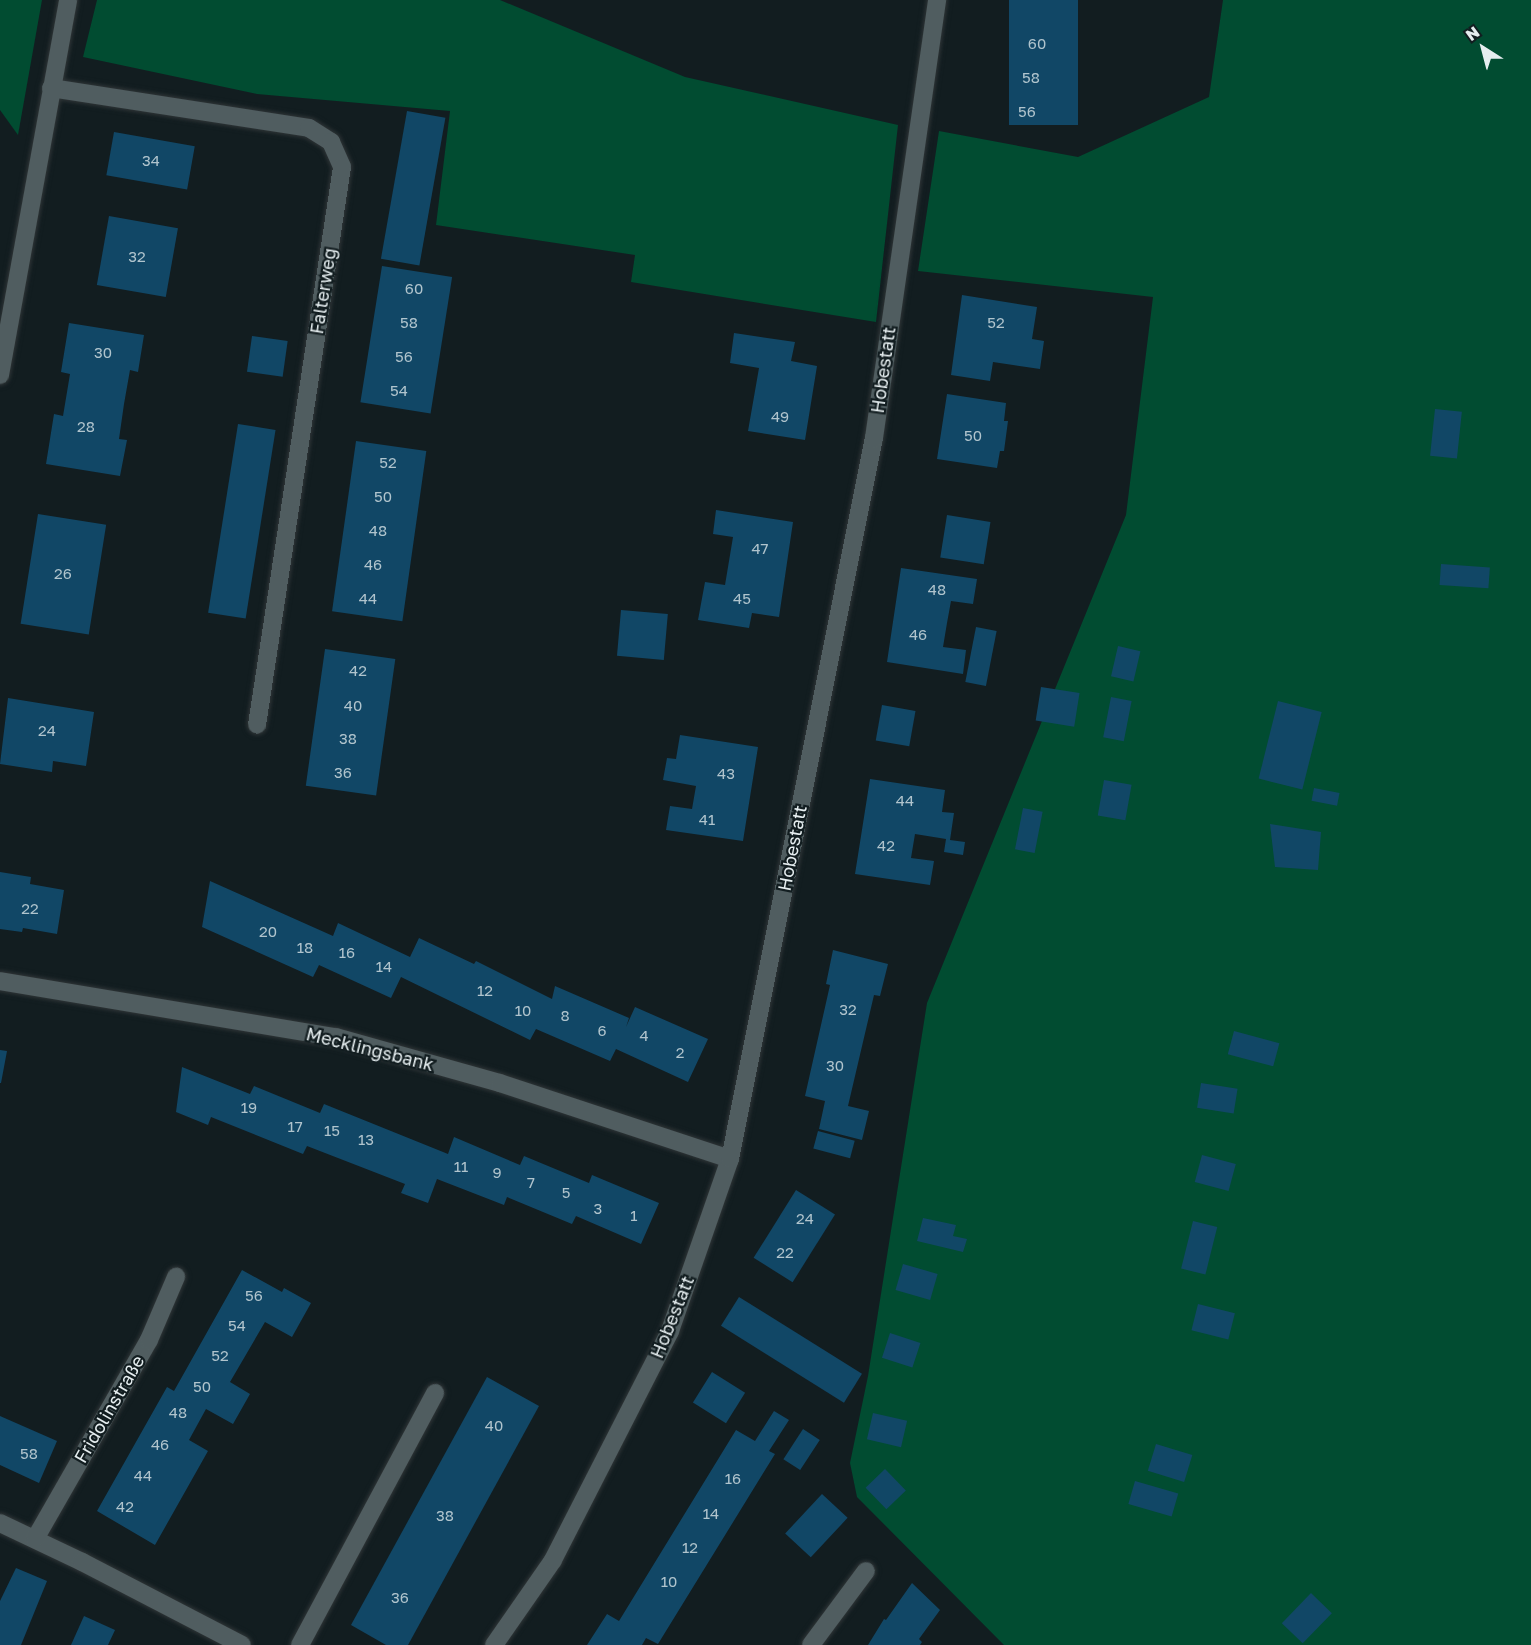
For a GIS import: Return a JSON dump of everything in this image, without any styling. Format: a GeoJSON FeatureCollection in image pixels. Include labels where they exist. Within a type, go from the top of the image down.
{"type":"FeatureCollection","features":[{"type":"Feature","properties":{"kind":"street"},"geometry":{"type":"LineString","coordinates":[[0,375],[68,0]]}},
{"type":"Feature","properties":{"kind":"street","name":"Hobestatt"},"geometry":{"type":"LineString","coordinates":[[494,1645],[553,1560],[670,1331],[730,1159],[874,438],[937,0]]}},
{"type":"Feature","properties":{"kind":"street","name":"Falterweg"},"geometry":{"type":"LineString","coordinates":[[51,88],[309,128],[332,142],[342,167],[258,725]]}},
{"type":"Feature","properties":{"kind":"street","name":"Mecklingsbank"},"geometry":{"type":"LineString","coordinates":[[0,981],[336,1037],[500,1083],[730,1159]]}},
{"type":"Feature","properties":{"kind":"street","name":"Fridolinstraße"},"geometry":{"type":"LineString","coordinates":[[35,1539],[148,1340],[177,1277]]}},
{"type":"Feature","properties":{"kind":"street"},"geometry":{"type":"LineString","coordinates":[[300,1645],[435,1393]]}},
{"type":"Feature","properties":{"kind":"street"},"geometry":{"type":"LineString","coordinates":[[0,1523],[242,1645]]}},
{"type":"Feature","properties":{"kind":"street"},"geometry":{"type":"LineString","coordinates":[[811,1645],[867,1571]]}},
{"type":"Feature","properties":{"kind":"green space"},"geometry":{"type":"Polygon","coordinates":[[[0,0],[42,0],[18,135],[0,110],[0,0]]]}},
{"type":"Feature","properties":{"kind":"green space"},"geometry":{"type":"Polygon","coordinates":[[[97,0],[500,0],[685,77],[898,125],[876,322],[631,282],[635,255],[436,225],[450,111],[257,94],[83,57],[97,0]]]}},
{"type":"Feature","properties":{"kind":"green space"},"geometry":{"type":"Polygon","coordinates":[[[1223,0],[1531,0],[1531,1645],[1004,1645],[857,1497],[850,1463],[868,1376],[927,1003],[1126,515],[1153,297],[918,271],[939,131],[1078,157],[1209,97],[1223,0]]]}},
{"type":"Feature","properties":{"kind":"building"},"geometry":{"type":"Polygon","coordinates":[[[1009,0],[1078,0],[1078,125],[1009,125],[1009,0]]]}},
{"type":"Feature","properties":{"kind":"building"},"geometry":{"type":"Polygon","coordinates":[[[407,111],[445,118],[419,265],[381,259],[407,111]]]}},
{"type":"Feature","properties":{"kind":"building"},"geometry":{"type":"Polygon","coordinates":[[[114,132],[195,146],[187,190],[106,175],[114,132]]]}},
{"type":"Feature","properties":{"kind":"building"},"geometry":{"type":"Polygon","coordinates":[[[109,216],[178,228],[166,297],[97,285],[109,216]]]}},
{"type":"Feature","properties":{"kind":"building"},"geometry":{"type":"Polygon","coordinates":[[[382,266],[452,277],[431,413],[360,402],[382,266]]]}},
{"type":"Feature","properties":{"kind":"building"},"geometry":{"type":"Polygon","coordinates":[[[962,295],[1037,307],[1032,339],[1044,341],[1040,369],[993,362],[990,381],[951,375],[962,295]]]}},
{"type":"Feature","properties":{"kind":"building"},"geometry":{"type":"Polygon","coordinates":[[[69,323],[144,335],[138,372],[130,370],[124,404],[119,439],[127,440],[120,476],[46,464],[54,414],[63,416],[70,374],[61,372],[69,323]]]}},
{"type":"Feature","properties":{"kind":"building"},"geometry":{"type":"Polygon","coordinates":[[[734,333],[795,342],[791,361],[817,366],[805,440],[748,431],[759,368],[730,363],[734,333]]]}},
{"type":"Feature","properties":{"kind":"building"},"geometry":{"type":"Polygon","coordinates":[[[252,336],[288,341],[283,377],[247,372],[252,336]]]}},
{"type":"Feature","properties":{"kind":"building"},"geometry":{"type":"Polygon","coordinates":[[[947,394],[1006,403],[1004,421],[1008,421],[1004,451],[1000,451],[997,468],[937,459],[947,394]]]}},
{"type":"Feature","properties":{"kind":"building"},"geometry":{"type":"Polygon","coordinates":[[[1435,409],[1462,412],[1457,459],[1430,456],[1435,409]]]}},
{"type":"Feature","properties":{"kind":"building"},"geometry":{"type":"Polygon","coordinates":[[[238,424],[276,430],[246,619],[208,613],[238,424]]]}},
{"type":"Feature","properties":{"kind":"building"},"geometry":{"type":"Polygon","coordinates":[[[356,441],[426,451],[402,621],[332,611],[356,441]]]}},
{"type":"Feature","properties":{"kind":"building"},"geometry":{"type":"Polygon","coordinates":[[[716,510],[793,522],[779,617],[752,613],[749,628],[698,620],[705,582],[725,585],[733,537],[713,534],[716,510]]]}},
{"type":"Feature","properties":{"kind":"building"},"geometry":{"type":"Polygon","coordinates":[[[38,514],[106,525],[89,634],[21,624],[38,514]]]}},
{"type":"Feature","properties":{"kind":"building"},"geometry":{"type":"Polygon","coordinates":[[[947,515],[990,522],[984,564],[940,557],[947,515]]]}},
{"type":"Feature","properties":{"kind":"building"},"geometry":{"type":"Polygon","coordinates":[[[1441,564],[1490,567],[1488,588],[1440,585],[1441,564]]]}},
{"type":"Feature","properties":{"kind":"building"},"geometry":{"type":"Polygon","coordinates":[[[901,568],[977,579],[973,604],[951,601],[943,647],[966,650],[963,674],[887,662],[901,568]]]}},
{"type":"Feature","properties":{"kind":"building"},"geometry":{"type":"Polygon","coordinates":[[[621,610],[668,614],[664,660],[617,656],[621,610]]]}},
{"type":"Feature","properties":{"kind":"building"},"geometry":{"type":"Polygon","coordinates":[[[976,627],[997,631],[986,686],[965,682],[976,627]]]}},
{"type":"Feature","properties":{"kind":"building"},"geometry":{"type":"Polygon","coordinates":[[[1118,646],[1140,651],[1133,681],[1111,676],[1118,646]]]}},
{"type":"Feature","properties":{"kind":"building"},"geometry":{"type":"Polygon","coordinates":[[[325,649],[395,659],[376,796],[306,786],[325,649]]]}},
{"type":"Feature","properties":{"kind":"building"},"geometry":{"type":"Polygon","coordinates":[[[1041,687],[1080,693],[1074,727],[1036,721],[1041,687]]]}},
{"type":"Feature","properties":{"kind":"building"},"geometry":{"type":"Polygon","coordinates":[[[1111,697],[1132,701],[1124,741],[1103,737],[1111,697]]]}},
{"type":"Feature","properties":{"kind":"building"},"geometry":{"type":"Polygon","coordinates":[[[8,698],[94,712],[86,766],[53,761],[52,772],[0,764],[8,698]]]}},
{"type":"Feature","properties":{"kind":"building"},"geometry":{"type":"Polygon","coordinates":[[[1278,701],[1322,712],[1302,790],[1259,779],[1278,701]]]}},
{"type":"Feature","properties":{"kind":"building"},"geometry":{"type":"Polygon","coordinates":[[[882,705],[915,711],[909,746],[876,740],[882,705]]]}},
{"type":"Feature","properties":{"kind":"building"},"geometry":{"type":"Polygon","coordinates":[[[680,735],[758,747],[743,841],[666,830],[670,806],[692,809],[696,786],[663,780],[667,758],[676,759],[680,735]]]}},
{"type":"Feature","properties":{"kind":"building"},"geometry":{"type":"Polygon","coordinates":[[[870,779],[945,790],[942,812],[954,813],[950,840],[965,842],[963,855],[944,852],[946,839],[915,834],[911,858],[934,861],[930,885],[855,874],[870,779]]]}},
{"type":"Feature","properties":{"kind":"building"},"geometry":{"type":"Polygon","coordinates":[[[1104,780],[1132,785],[1125,820],[1098,815],[1104,780]]]}},
{"type":"Feature","properties":{"kind":"building"},"geometry":{"type":"Polygon","coordinates":[[[1314,788],[1340,793],[1337,806],[1312,801],[1314,788]]]}},
{"type":"Feature","properties":{"kind":"building"},"geometry":{"type":"Polygon","coordinates":[[[1023,808],[1043,812],[1035,853],[1015,849],[1023,808]]]}},
{"type":"Feature","properties":{"kind":"building"},"geometry":{"type":"Polygon","coordinates":[[[1270,824],[1321,832],[1318,870],[1275,867],[1270,824]]]}},
{"type":"Feature","properties":{"kind":"building"},"geometry":{"type":"Polygon","coordinates":[[[0,872],[31,877],[30,884],[64,890],[57,934],[23,928],[22,932],[0,929],[0,872]]]}},
{"type":"Feature","properties":{"kind":"building"},"geometry":{"type":"Polygon","coordinates":[[[210,881],[333,936],[338,923],[410,957],[419,938],[474,964],[476,961],[552,999],[555,986],[629,1018],[626,1027],[635,1007],[708,1039],[688,1082],[616,1049],[610,1061],[536,1029],[530,1040],[401,977],[391,998],[319,965],[313,977],[202,927],[210,881]]]}},
{"type":"Feature","properties":{"kind":"building"},"geometry":{"type":"Polygon","coordinates":[[[833,950],[888,964],[880,996],[874,995],[848,1106],[869,1111],[862,1140],[819,1129],[825,1101],[805,1096],[830,985],[826,984],[833,950]]]}},
{"type":"Feature","properties":{"kind":"building"},"geometry":{"type":"Polygon","coordinates":[[[1234,1031],[1279,1043],[1273,1066],[1228,1054],[1234,1031]]]}},
{"type":"Feature","properties":{"kind":"building"},"geometry":{"type":"Polygon","coordinates":[[[0,1050],[7,1051],[1,1083],[0,1083],[0,1050]]]}},
{"type":"Feature","properties":{"kind":"building"},"geometry":{"type":"Polygon","coordinates":[[[182,1067],[250,1094],[254,1086],[320,1113],[324,1104],[448,1154],[454,1137],[520,1165],[524,1156],[589,1183],[592,1175],[659,1203],[641,1244],[576,1216],[572,1224],[507,1197],[504,1205],[437,1179],[428,1203],[401,1193],[405,1184],[307,1146],[303,1154],[211,1117],[208,1125],[176,1112],[182,1067]]]}},
{"type":"Feature","properties":{"kind":"building"},"geometry":{"type":"Polygon","coordinates":[[[1201,1083],[1238,1089],[1234,1113],[1197,1108],[1201,1083]]]}},
{"type":"Feature","properties":{"kind":"building"},"geometry":{"type":"Polygon","coordinates":[[[818,1131],[855,1141],[850,1158],[813,1148],[818,1131]]]}},
{"type":"Feature","properties":{"kind":"building"},"geometry":{"type":"Polygon","coordinates":[[[1202,1155],[1236,1164],[1229,1191],[1195,1182],[1202,1155]]]}},
{"type":"Feature","properties":{"kind":"building"},"geometry":{"type":"Polygon","coordinates":[[[796,1190],[835,1214],[793,1282],[754,1258],[796,1190]]]}},
{"type":"Feature","properties":{"kind":"building"},"geometry":{"type":"Polygon","coordinates":[[[923,1218],[956,1225],[953,1236],[967,1239],[963,1252],[917,1241],[923,1218]]]}},
{"type":"Feature","properties":{"kind":"building"},"geometry":{"type":"Polygon","coordinates":[[[1193,1221],[1217,1227],[1205,1275],[1181,1269],[1193,1221]]]}},
{"type":"Feature","properties":{"kind":"building"},"geometry":{"type":"Polygon","coordinates":[[[903,1264],[938,1274],[930,1300],[896,1290],[903,1264]]]}},
{"type":"Feature","properties":{"kind":"building"},"geometry":{"type":"Polygon","coordinates":[[[242,1270],[282,1292],[284,1288],[311,1303],[292,1337],[265,1322],[230,1382],[250,1394],[233,1424],[206,1409],[189,1440],[208,1451],[155,1545],[97,1511],[167,1387],[174,1391],[242,1270]]]}},
{"type":"Feature","properties":{"kind":"building"},"geometry":{"type":"Polygon","coordinates":[[[739,1297],[862,1374],[844,1403],[721,1326],[739,1297]]]}},
{"type":"Feature","properties":{"kind":"building"},"geometry":{"type":"Polygon","coordinates":[[[1198,1304],[1235,1313],[1228,1339],[1191,1330],[1198,1304]]]}},
{"type":"Feature","properties":{"kind":"building"},"geometry":{"type":"Polygon","coordinates":[[[890,1333],[920,1343],[912,1368],[882,1358],[890,1333]]]}},
{"type":"Feature","properties":{"kind":"building"},"geometry":{"type":"Polygon","coordinates":[[[712,1372],[745,1393],[726,1423],[693,1403],[712,1372]]]}},
{"type":"Feature","properties":{"kind":"building"},"geometry":{"type":"Polygon","coordinates":[[[487,1377],[539,1406],[408,1645],[386,1645],[351,1625],[487,1377]]]}},
{"type":"Feature","properties":{"kind":"building"},"geometry":{"type":"Polygon","coordinates":[[[774,1411],[789,1420],[769,1451],[775,1454],[658,1644],[646,1638],[642,1645],[587,1645],[607,1614],[619,1621],[736,1430],[755,1441],[774,1411]]]}},
{"type":"Feature","properties":{"kind":"building"},"geometry":{"type":"Polygon","coordinates":[[[873,1413],[907,1421],[901,1447],[867,1439],[873,1413]]]}},
{"type":"Feature","properties":{"kind":"building"},"geometry":{"type":"Polygon","coordinates":[[[0,1416],[57,1441],[39,1483],[0,1465],[0,1416]]]}},
{"type":"Feature","properties":{"kind":"building"},"geometry":{"type":"Polygon","coordinates":[[[803,1429],[820,1440],[800,1470],[783,1459],[803,1429]]]}},
{"type":"Feature","properties":{"kind":"building"},"geometry":{"type":"Polygon","coordinates":[[[1156,1444],[1192,1455],[1184,1482],[1148,1471],[1156,1444]]]}},
{"type":"Feature","properties":{"kind":"building"},"geometry":{"type":"Polygon","coordinates":[[[885,1469],[906,1491],[886,1509],[866,1488],[885,1469]]]}},
{"type":"Feature","properties":{"kind":"building"},"geometry":{"type":"Polygon","coordinates":[[[1135,1481],[1178,1493],[1172,1516],[1128,1504],[1135,1481]]]}},
{"type":"Feature","properties":{"kind":"building"},"geometry":{"type":"Polygon","coordinates":[[[822,1494],[848,1518],[811,1557],[785,1533],[822,1494]]]}},
{"type":"Feature","properties":{"kind":"building"},"geometry":{"type":"Polygon","coordinates":[[[16,1568],[47,1581],[21,1645],[0,1645],[0,1601],[16,1568]]]}},
{"type":"Feature","properties":{"kind":"building"},"geometry":{"type":"Polygon","coordinates":[[[912,1583],[940,1610],[919,1639],[922,1642],[920,1645],[868,1645],[884,1619],[886,1620],[912,1583]]]}},
{"type":"Feature","properties":{"kind":"building"},"geometry":{"type":"Polygon","coordinates":[[[1311,1593],[1332,1613],[1303,1643],[1282,1623],[1311,1593]]]}},
{"type":"Feature","properties":{"kind":"building"},"geometry":{"type":"Polygon","coordinates":[[[84,1616],[115,1630],[108,1645],[71,1645],[84,1616]]]}}]}
